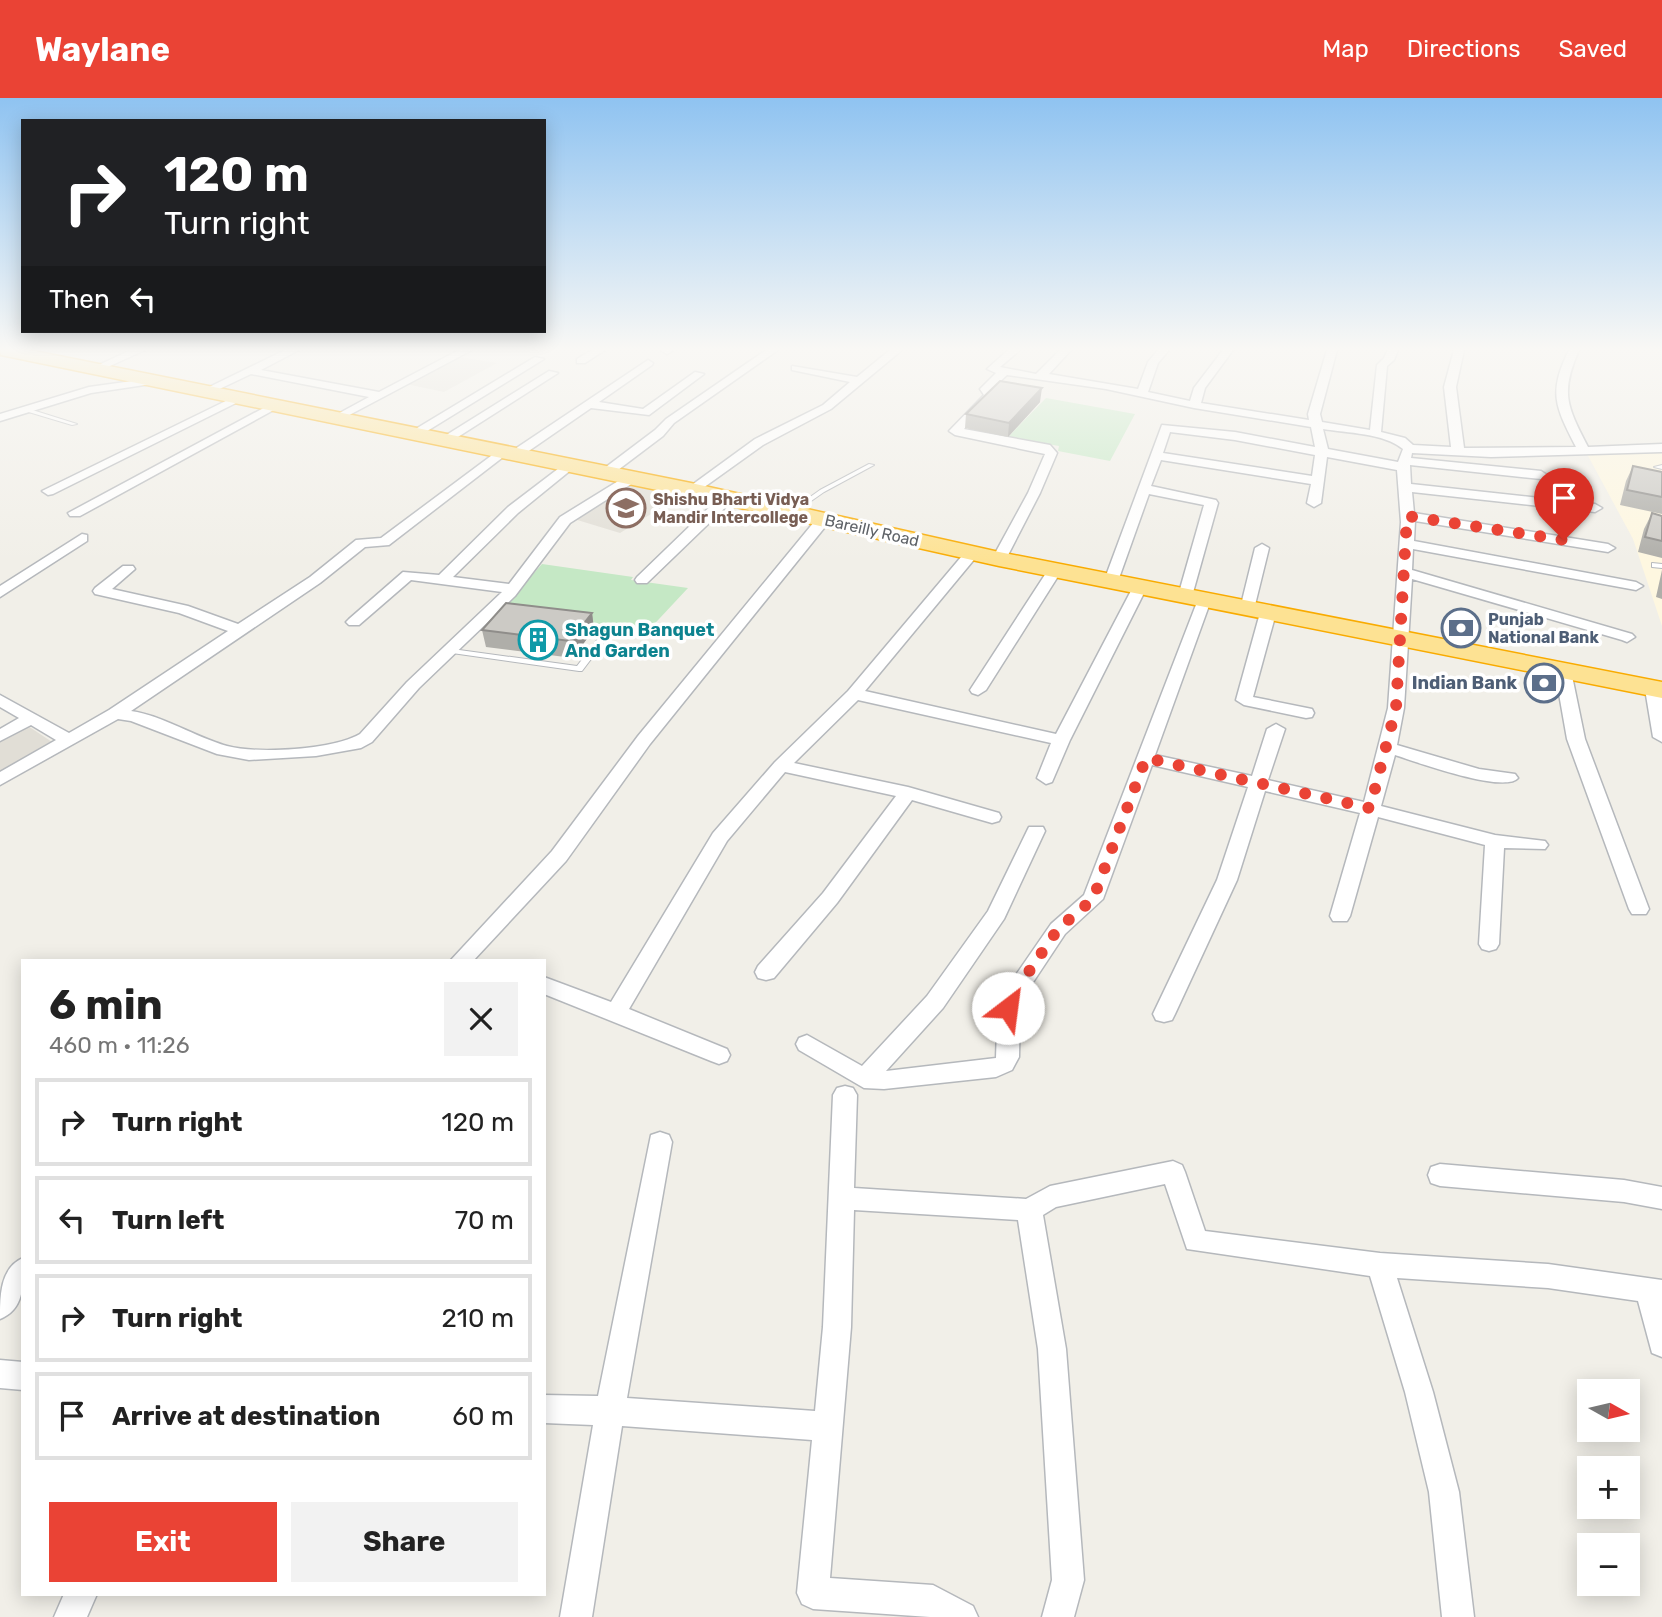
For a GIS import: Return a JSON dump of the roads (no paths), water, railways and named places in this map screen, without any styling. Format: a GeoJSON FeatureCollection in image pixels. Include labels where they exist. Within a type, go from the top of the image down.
{"type":"FeatureCollection","features":[{"type":"Feature","properties":{"kind":"highway","name":"Bareilly Road"},"geometry":{"type":"LineString","coordinates":[[353,421],[691,490],[1055,570],[1657,690]]}},
{"type":"Feature","properties":{"kind":"street"},"geometry":{"type":"LineString","coordinates":[[48,491],[193,421]]}},
{"type":"Feature","properties":{"kind":"street"},"geometry":{"type":"LineString","coordinates":[[75,513],[246,421]]}},
{"type":"Feature","properties":{"kind":"street"},"geometry":{"type":"LineString","coordinates":[[415,433],[435,421]]}},
{"type":"Feature","properties":{"kind":"street"},"geometry":{"type":"LineString","coordinates":[[446,439],[475,421]]}},
{"type":"Feature","properties":{"kind":"street"},"geometry":{"type":"LineString","coordinates":[[0,779],[115,715],[315,580],[361,543],[384,542],[510,452],[561,421]]}},
{"type":"Feature","properties":{"kind":"street"},"geometry":{"type":"LineString","coordinates":[[606,473],[659,433],[670,421]]}},
{"type":"Feature","properties":{"kind":"street"},"geometry":{"type":"LineString","coordinates":[[691,490],[750,447],[800,421]]}},
{"type":"Feature","properties":{"kind":"street"},"geometry":{"type":"LineString","coordinates":[[965,421],[955,431],[1046,448],[1051,453],[1034,493],[999,558]]}},
{"type":"Feature","properties":{"kind":"street"},"geometry":{"type":"LineString","coordinates":[[1302,421],[1401,441],[1406,459],[1406,544],[1396,708],[1388,748],[1340,916]]}},
{"type":"Feature","properties":{"kind":"street"},"geometry":{"type":"LineString","coordinates":[[1375,434],[1376,421]]}},
{"type":"Feature","properties":{"kind":"street"},"geometry":{"type":"LineString","coordinates":[[1454,421],[1458,451]]}},
{"type":"Feature","properties":{"kind":"street"},"geometry":{"type":"LineString","coordinates":[[1571,421],[1584,451]]}},
{"type":"Feature","properties":{"kind":"street"},"geometry":{"type":"LineString","coordinates":[[1314,503],[1322,452],[1316,423]]}},
{"type":"Feature","properties":{"kind":"street"},"geometry":{"type":"LineString","coordinates":[[1111,581],[1166,428],[1169,427],[1322,452],[1541,475]]}},
{"type":"Feature","properties":{"kind":"street"},"geometry":{"type":"LineString","coordinates":[[1406,459],[1458,451],[1491,453],[1662,448]]}},
{"type":"Feature","properties":{"kind":"street"},"geometry":{"type":"LineString","coordinates":[[1157,456],[1317,481]]}},
{"type":"Feature","properties":{"kind":"street"},"geometry":{"type":"LineString","coordinates":[[442,580],[513,510],[571,466]]}},
{"type":"Feature","properties":{"kind":"street"},"geometry":{"type":"LineString","coordinates":[[115,715],[134,716],[223,750],[249,755],[345,747],[366,738],[413,685],[452,651],[513,589],[565,520],[632,478]]}},
{"type":"Feature","properties":{"kind":"street"},"geometry":{"type":"LineString","coordinates":[[1405,487],[1595,508]]}},
{"type":"Feature","properties":{"kind":"street"},"geometry":{"type":"LineString","coordinates":[[855,1087],[884,1080],[996,1068],[1004,1064],[1008,1057],[1009,1001],[1058,929],[1093,899],[1146,758],[1195,598],[1211,503],[1144,489]]}},
{"type":"Feature","properties":{"kind":"street"},"geometry":{"type":"LineString","coordinates":[[642,580],[727,498]]}},
{"type":"Feature","properties":{"kind":"street"},"geometry":{"type":"LineString","coordinates":[[1407,516],[1608,548]]}},
{"type":"Feature","properties":{"kind":"street"},"geometry":{"type":"LineString","coordinates":[[469,959],[559,856],[644,740],[824,519]]}},
{"type":"Feature","properties":{"kind":"street"},"geometry":{"type":"LineString","coordinates":[[0,593],[82,538]]}},
{"type":"Feature","properties":{"kind":"street"},"geometry":{"type":"LineString","coordinates":[[1406,544],[1636,586]]}},
{"type":"Feature","properties":{"kind":"street"},"geometry":{"type":"LineString","coordinates":[[1262,548],[1257,611],[1244,700],[1306,713]]}},
{"type":"Feature","properties":{"kind":"street"},"geometry":{"type":"LineString","coordinates":[[616,1013],[720,837],[781,766],[854,694],[972,552]]}},
{"type":"Feature","properties":{"kind":"street"},"geometry":{"type":"LineString","coordinates":[[128,569],[100,591],[183,609],[239,630]]}},
{"type":"Feature","properties":{"kind":"street"},"geometry":{"type":"LineString","coordinates":[[978,690],[1055,570]]}},
{"type":"Feature","properties":{"kind":"street"},"geometry":{"type":"LineString","coordinates":[[1403,572],[1627,637]]}},
{"type":"Feature","properties":{"kind":"street"},"geometry":{"type":"LineString","coordinates":[[354,622],[408,575],[513,589]]}},
{"type":"Feature","properties":{"kind":"street"},"geometry":{"type":"LineString","coordinates":[[1046,778],[1061,740],[1140,587]]}},
{"type":"Feature","properties":{"kind":"street"},"geometry":{"type":"LineString","coordinates":[[1563,671],[1576,739],[1639,909]]}},
{"type":"Feature","properties":{"kind":"street"},"geometry":{"type":"LineString","coordinates":[[1657,690],[1662,737]]}},
{"type":"Feature","properties":{"kind":"street"},"geometry":{"type":"LineString","coordinates":[[854,694],[1061,740]]}},
{"type":"Feature","properties":{"kind":"street"},"geometry":{"type":"LineString","coordinates":[[0,700],[68,740]]}},
{"type":"Feature","properties":{"kind":"street"},"geometry":{"type":"LineString","coordinates":[[0,736],[31,718]]}},
{"type":"Feature","properties":{"kind":"street"},"geometry":{"type":"LineString","coordinates":[[1164,1014],[1227,880],[1276,729]]}},
{"type":"Feature","properties":{"kind":"street"},"geometry":{"type":"LineString","coordinates":[[1388,748],[1478,774],[1509,778]]}},
{"type":"Feature","properties":{"kind":"street"},"geometry":{"type":"LineString","coordinates":[[1146,758],[1370,808],[1495,841],[1538,845]]}},
{"type":"Feature","properties":{"kind":"street"},"geometry":{"type":"LineString","coordinates":[[781,766],[908,793],[992,817]]}},
{"type":"Feature","properties":{"kind":"street"},"geometry":{"type":"LineString","coordinates":[[766,972],[831,898],[908,793]]}},
{"type":"Feature","properties":{"kind":"street"},"geometry":{"type":"LineString","coordinates":[[962,1617],[933,1601],[813,1593],[837,1327],[840,1198],[855,1087],[935,1002],[997,914],[1036,831]]}},
{"type":"Feature","properties":{"kind":"street"},"geometry":{"type":"LineString","coordinates":[[1489,944],[1495,841]]}},
{"type":"Feature","properties":{"kind":"street"},"geometry":{"type":"LineString","coordinates":[[546,986],[719,1055]]}},
{"type":"Feature","properties":{"kind":"street"},"geometry":{"type":"LineString","coordinates":[[807,1044],[855,1087]]}},
{"type":"Feature","properties":{"kind":"street"},"geometry":{"type":"LineString","coordinates":[[576,1617],[610,1411],[660,1142]]}},
{"type":"Feature","properties":{"kind":"street"},"geometry":{"type":"LineString","coordinates":[[840,1198],[1029,1210],[1050,1198],[1173,1172],[1196,1241],[1380,1265],[1548,1276],[1656,1291],[1662,1344]]}},
{"type":"Feature","properties":{"kind":"street"},"geometry":{"type":"LineString","coordinates":[[1440,1175],[1625,1191],[1662,1198]]}},
{"type":"Feature","properties":{"kind":"street"},"geometry":{"type":"LineString","coordinates":[[1029,1210],[1052,1349],[1055,1390],[1068,1580],[1058,1617]]}},
{"type":"Feature","properties":{"kind":"street"},"geometry":{"type":"LineString","coordinates":[[1380,1265],[1419,1392],[1444,1492],[1458,1617]]}},
{"type":"Feature","properties":{"kind":"street"},"geometry":{"type":"LineString","coordinates":[[0,1306],[21,1273]]}},
{"type":"Feature","properties":{"kind":"street"},"geometry":{"type":"LineString","coordinates":[[0,1374],[21,1376]]}},
{"type":"Feature","properties":{"kind":"street"},"geometry":{"type":"LineString","coordinates":[[546,1409],[610,1411],[828,1427]]}},
{"type":"Feature","properties":{"kind":"street"},"geometry":{"type":"LineString","coordinates":[[70,1617],[80,1596]]}},
{"type":"Feature","properties":{"kind":"lane"},"geometry":{"type":"LineString","coordinates":[[64,421],[74,424]]}},
{"type":"Feature","properties":{"kind":"lane"},"geometry":{"type":"LineString","coordinates":[[792,512],[822,491],[871,465]]}},
{"type":"Feature","properties":{"kind":"lane"},"geometry":{"type":"LineString","coordinates":[[452,651],[579,669],[600,642]]}},
{"type":"Feature","properties":{"kind":"place","name":"Shishu Bharti Vidya Mandir Intercollege"},"geometry":{"type":"Point","coordinates":[626,508]}},
{"type":"Feature","properties":{"kind":"place","name":"Punjab National Bank"},"geometry":{"type":"Point","coordinates":[1461,628]}},
{"type":"Feature","properties":{"kind":"place","name":"Shagun Banquet And Garden"},"geometry":{"type":"Point","coordinates":[538,640]}},
{"type":"Feature","properties":{"kind":"place","name":"Indian Bank"},"geometry":{"type":"Point","coordinates":[1544,683]}}]}
